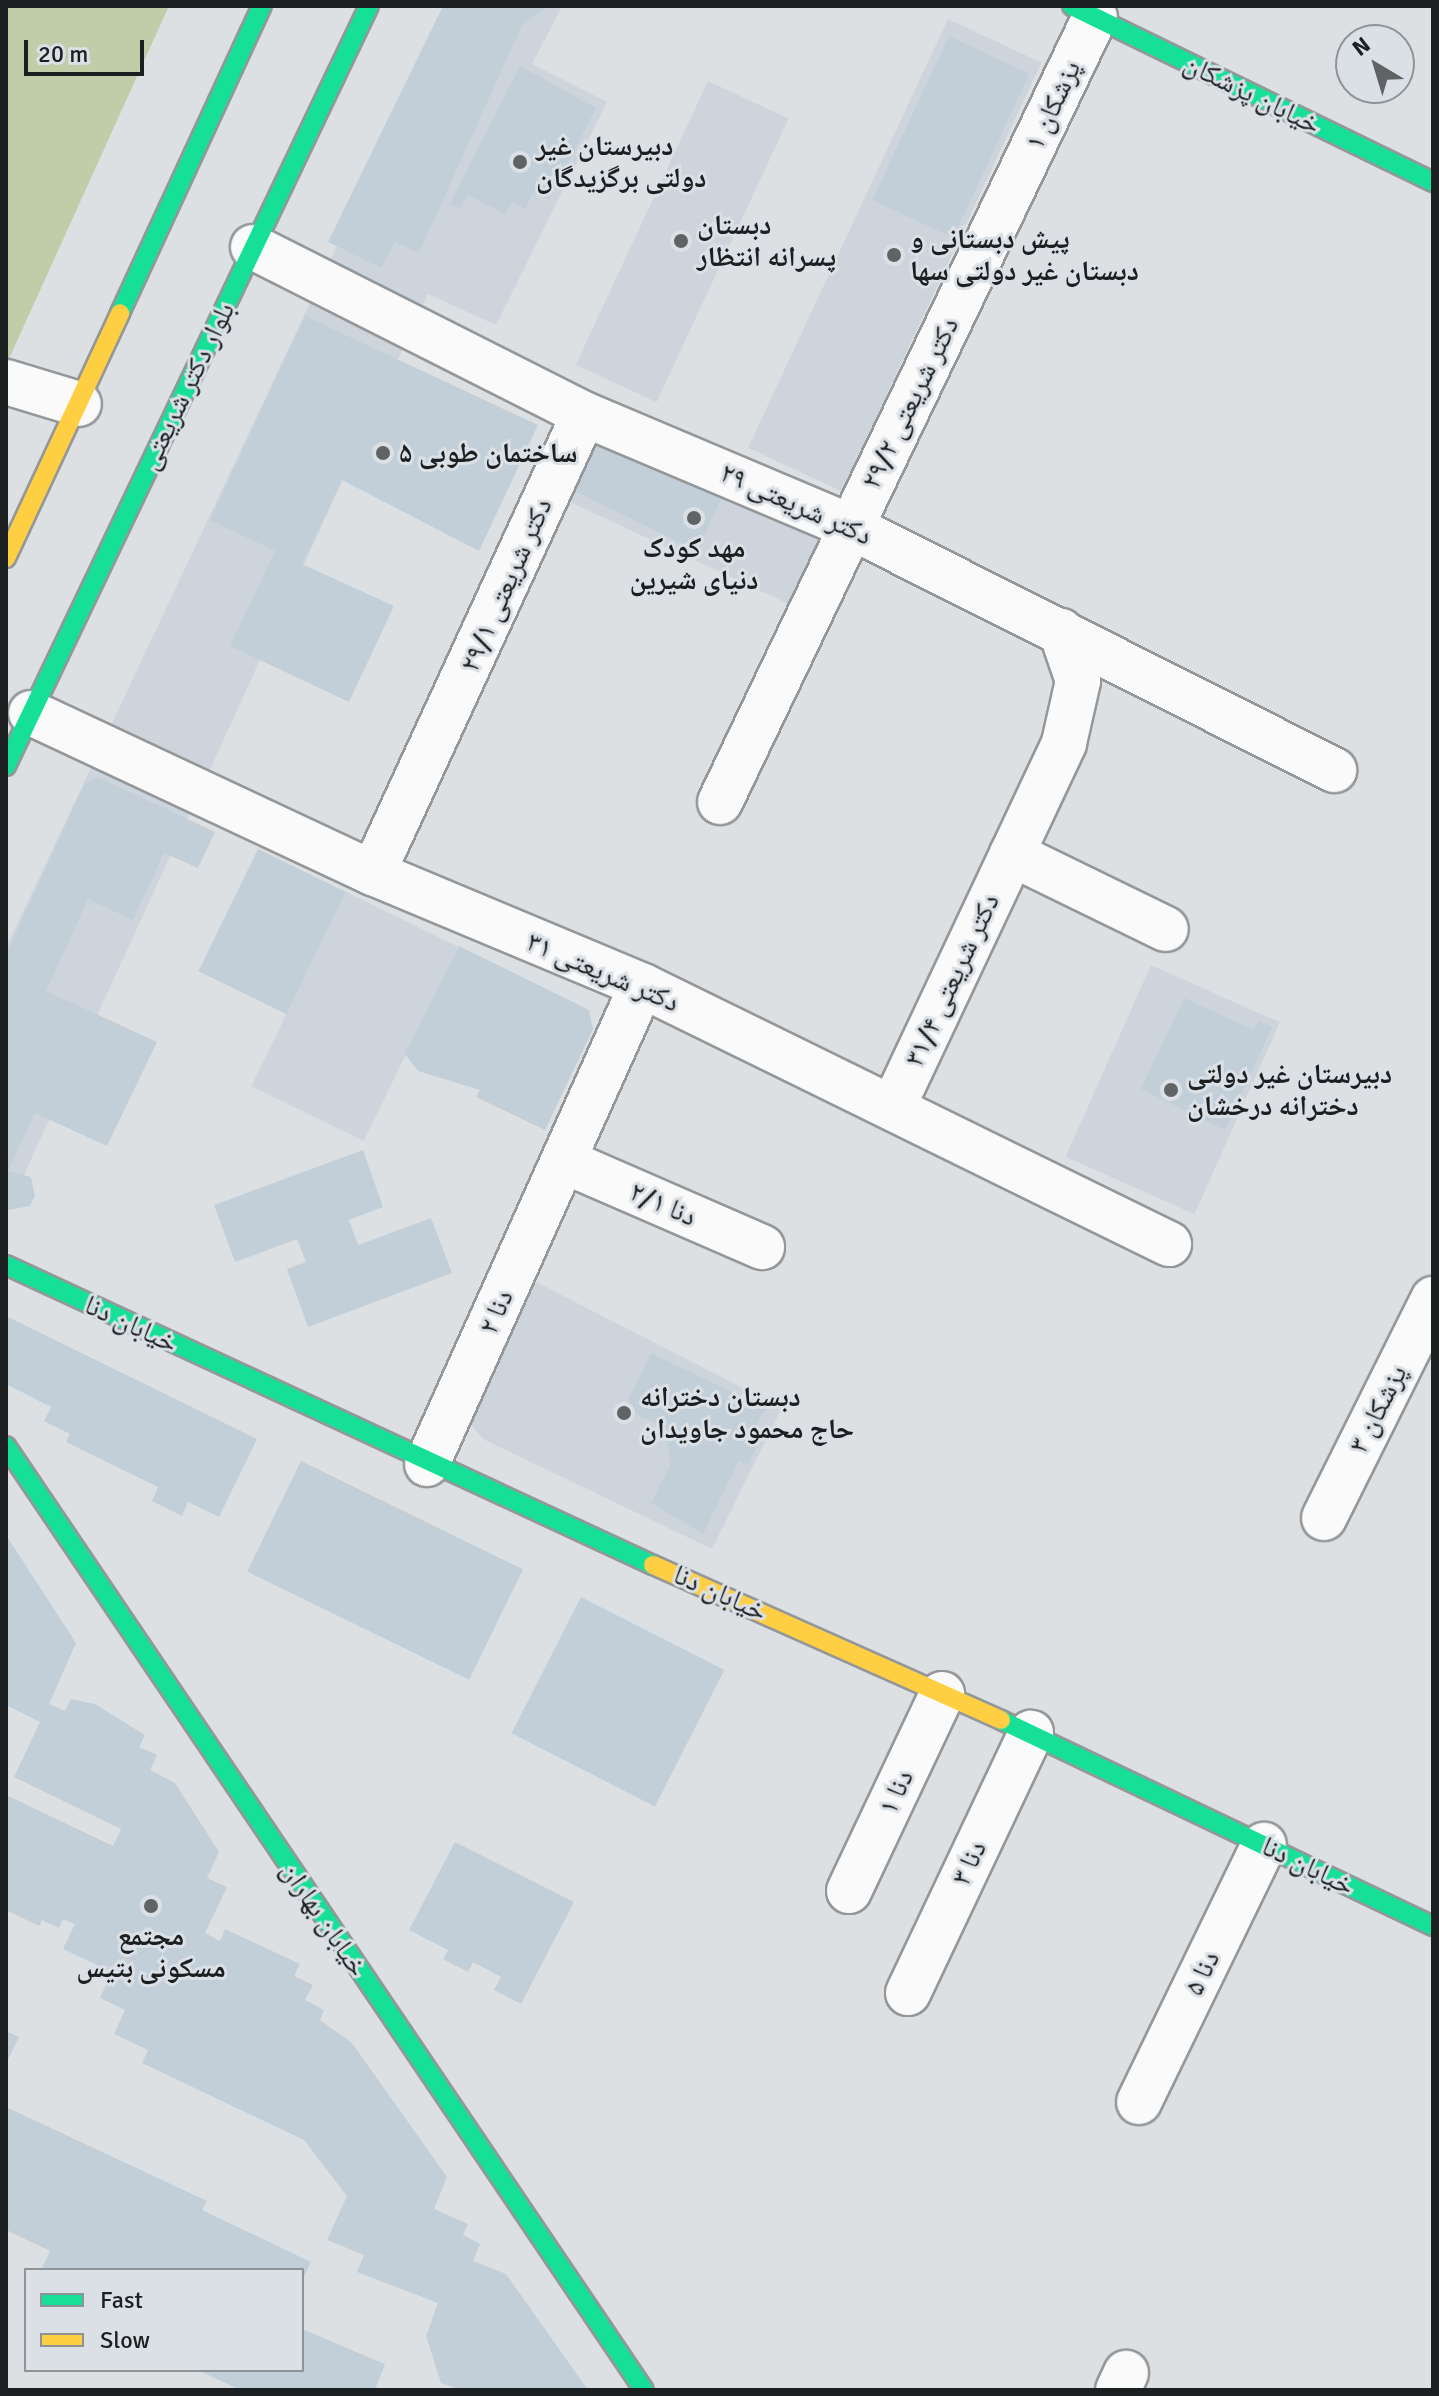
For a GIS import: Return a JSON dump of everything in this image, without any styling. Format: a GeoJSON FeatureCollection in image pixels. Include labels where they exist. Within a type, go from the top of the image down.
{"type":"FeatureCollection","features":[{"type":"Feature","properties":{"kind":"street"},"geometry":{"type":"LineString","coordinates":[[6,558],[262,6]]}},
{"type":"Feature","properties":{"kind":"street","name":"بلوار دکتر شریعتی"},"geometry":{"type":"LineString","coordinates":[[6,766],[369,6]]}},
{"type":"Feature","properties":{"kind":"street","name":"خیابان پزشکان"},"geometry":{"type":"LineString","coordinates":[[1083,12],[1433,182]]}},
{"type":"Feature","properties":{"kind":"street","name":"۱ پزشکان"},"geometry":{"type":"LineString","coordinates":[[1011,193],[1083,12]]}},
{"type":"Feature","properties":{"kind":"street","name":"۲۹/۲ دکتر شریعتی"},"geometry":{"type":"LineString","coordinates":[[720,802],[1011,193]]}},
{"type":"Feature","properties":{"kind":"street","name":"۲۹ دکتر شریعتی"},"geometry":{"type":"LineString","coordinates":[[253,247],[584,414],[851,527],[1334,770]]}},
{"type":"Feature","properties":{"kind":"street"},"geometry":{"type":"LineString","coordinates":[[6,382],[79,404]]}},
{"type":"Feature","properties":{"kind":"street","name":"۲۹/۱ دکتر شریعتی"},"geometry":{"type":"LineString","coordinates":[[373,873],[584,414]]}},
{"type":"Feature","properties":{"kind":"street","name":"۳۱/۴ دکتر شریعتی"},"geometry":{"type":"LineString","coordinates":[[893,1107],[1064,743],[1078,681],[1061,631]]}},
{"type":"Feature","properties":{"kind":"street","name":"۳۱ دکتر شریعتی"},"geometry":{"type":"LineString","coordinates":[[31,713],[373,873],[643,986],[1169,1244]]}},
{"type":"Feature","properties":{"kind":"street"},"geometry":{"type":"LineString","coordinates":[[1012,854],[1166,929]]}},
{"type":"Feature","properties":{"kind":"street","name":"۲ دنا"},"geometry":{"type":"LineString","coordinates":[[427,1464],[633,1005]]}},
{"type":"Feature","properties":{"kind":"street","name":"۲/۱ دنا"},"geometry":{"type":"LineString","coordinates":[[564,1161],[762,1247]]}},
{"type":"Feature","properties":{"kind":"street","name":"خیابان دنا"},"geometry":{"type":"LineString","coordinates":[[6,1265],[427,1464],[1031,1733],[1433,1926]]}},
{"type":"Feature","properties":{"kind":"street","name":"۳ پزشکان"},"geometry":{"type":"LineString","coordinates":[[1324,1518],[1433,1299]]}},
{"type":"Feature","properties":{"kind":"street","name":"خیابان بهاران"},"geometry":{"type":"LineString","coordinates":[[6,1446],[644,2390]]}},
{"type":"Feature","properties":{"kind":"street","name":"۱ دنا"},"geometry":{"type":"LineString","coordinates":[[849,1891],[942,1694]]}},
{"type":"Feature","properties":{"kind":"street","name":"۳ دنا"},"geometry":{"type":"LineString","coordinates":[[908,1993],[1031,1733]]}},
{"type":"Feature","properties":{"kind":"street","name":"۵ دنا"},"geometry":{"type":"LineString","coordinates":[[1139,2102],[1264,1845]]}},
{"type":"Feature","properties":{"kind":"shaded area"},"geometry":{"type":"Polygon","coordinates":[[[450,6],[562,6],[532,64],[607,102],[496,325],[428,294],[6,1214],[6,948],[450,6]]]}},
{"type":"Feature","properties":{"kind":"shaded area","name":"پیش دبستانی و دبستان غیر دولتی سها"},"geometry":{"type":"Polygon","coordinates":[[[948,19],[1041,63],[841,491],[748,448],[948,19]]]}},
{"type":"Feature","properties":{"kind":"shaded area","name":"دبستان پسرانه انتظار"},"geometry":{"type":"Polygon","coordinates":[[[708,81],[789,119],[656,402],[576,365],[708,81]]]}},
{"type":"Feature","properties":{"kind":"shaded area","name":"مهد کودک دنیای شیرین"},"geometry":{"type":"Polygon","coordinates":[[[587,425],[834,540],[801,610],[554,495],[587,425]]]}},
{"type":"Feature","properties":{"kind":"shaded area"},"geometry":{"type":"Polygon","coordinates":[[[346,892],[458,947],[364,1141],[251,1086],[346,892]]]}},
{"type":"Feature","properties":{"kind":"shaded area","name":"دبیرستان غیر دولتی دخترانه درخشان"},"geometry":{"type":"Polygon","coordinates":[[[1151,965],[1280,1022],[1194,1214],[1066,1157],[1151,965]]]}},
{"type":"Feature","properties":{"kind":"shaded area","name":"دبستان دخترانه حاج محمود جاویدان"},"geometry":{"type":"Polygon","coordinates":[[[530,1279],[782,1408],[712,1549],[483,1439],[466,1418],[530,1279]]]}},
{"type":"Feature","properties":{"kind":"green space"},"geometry":{"type":"Polygon","coordinates":[[[6,6],[169,6],[8,361],[6,360],[6,6]]]}},
{"type":"Feature","properties":{"kind":"building"},"geometry":{"type":"Polygon","coordinates":[[[443,6],[548,6],[522,25],[419,253],[395,242],[381,268],[328,242],[443,6]]]}},
{"type":"Feature","properties":{"kind":"building"},"geometry":{"type":"Polygon","coordinates":[[[949,36],[1030,74],[953,238],[873,200],[949,36]]]}},
{"type":"Feature","properties":{"kind":"building"},"geometry":{"type":"Polygon","coordinates":[[[520,66],[596,108],[549,200],[533,193],[525,209],[512,202],[505,214],[468,195],[460,208],[450,204],[520,66]]]}},
{"type":"Feature","properties":{"kind":"building","name":"ساختمان طوبی ۵"},"geometry":{"type":"Polygon","coordinates":[[[305,316],[538,425],[479,551],[342,480],[302,564],[394,606],[349,702],[230,646],[275,551],[210,520],[305,316]]]}},
{"type":"Feature","properties":{"kind":"building"},"geometry":{"type":"Polygon","coordinates":[[[607,436],[724,493],[697,551],[567,487],[585,448],[607,436]]]}},
{"type":"Feature","properties":{"kind":"building"},"geometry":{"type":"Polygon","coordinates":[[[98,777],[215,832],[198,868],[164,853],[133,920],[88,899],[46,991],[157,1042],[107,1146],[35,1113],[8,1171],[31,1177],[35,1196],[30,1206],[9,1210],[6,1208],[6,954],[85,783],[98,777]]]}},
{"type":"Feature","properties":{"kind":"building"},"geometry":{"type":"Polygon","coordinates":[[[258,849],[346,892],[286,1014],[198,971],[258,849]]]}},
{"type":"Feature","properties":{"kind":"building"},"geometry":{"type":"Polygon","coordinates":[[[459,946],[589,1010],[593,1029],[545,1130],[476,1097],[480,1090],[418,1071],[405,1054],[459,946]]]}},
{"type":"Feature","properties":{"kind":"building"},"geometry":{"type":"Polygon","coordinates":[[[1184,998],[1254,1030],[1258,1021],[1272,1027],[1225,1130],[1141,1089],[1184,998]]]}},
{"type":"Feature","properties":{"kind":"building"},"geometry":{"type":"Polygon","coordinates":[[[363,1150],[383,1207],[349,1220],[358,1245],[431,1218],[452,1273],[308,1327],[287,1269],[306,1262],[297,1239],[235,1262],[214,1205],[363,1150]]]}},
{"type":"Feature","properties":{"kind":"building"},"geometry":{"type":"Polygon","coordinates":[[[6,1316],[257,1439],[219,1517],[188,1502],[182,1516],[152,1501],[158,1487],[66,1442],[70,1434],[44,1421],[51,1407],[6,1384],[6,1316]]]}},
{"type":"Feature","properties":{"kind":"building"},"geometry":{"type":"Polygon","coordinates":[[[651,1353],[766,1409],[750,1437],[758,1444],[748,1464],[739,1461],[703,1534],[651,1503],[671,1464],[664,1426],[624,1409],[651,1353]]]}},
{"type":"Feature","properties":{"kind":"building"},"geometry":{"type":"Polygon","coordinates":[[[301,1461],[523,1569],[469,1680],[247,1572],[301,1461]]]}},
{"type":"Feature","properties":{"kind":"building"},"geometry":{"type":"Polygon","coordinates":[[[6,1535],[76,1643],[49,1704],[65,1711],[71,1699],[95,1704],[145,1735],[139,1747],[157,1755],[150,1770],[175,1783],[219,1852],[207,1878],[227,1887],[205,1933],[220,1941],[225,1929],[300,1964],[294,1976],[313,1985],[305,2000],[324,2010],[320,2020],[352,2043],[447,2177],[434,2209],[468,2224],[463,2235],[480,2244],[473,2261],[506,2274],[588,2390],[462,2390],[441,2383],[426,2336],[438,2303],[357,2272],[364,2255],[327,2240],[347,2196],[304,2140],[142,2063],[148,2050],[114,2034],[125,2010],[100,1998],[112,1972],[63,1949],[75,1924],[63,1919],[59,1928],[42,1920],[39,1926],[6,1910],[6,1795],[113,1846],[121,1829],[14,1777],[40,1722],[6,1705],[6,1535]]]}},
{"type":"Feature","properties":{"kind":"building"},"geometry":{"type":"Polygon","coordinates":[[[581,1597],[724,1670],[655,1806],[512,1733],[581,1597]]]}},
{"type":"Feature","properties":{"kind":"building"},"geometry":{"type":"Polygon","coordinates":[[[455,1842],[574,1902],[521,2004],[494,1990],[501,1977],[473,1962],[468,1972],[443,1959],[448,1950],[409,1930],[455,1842]]]}},
{"type":"Feature","properties":{"kind":"building"},"geometry":{"type":"Polygon","coordinates":[[[6,2031],[19,2037],[6,2064],[6,2031]]]}},
{"type":"Feature","properties":{"kind":"building"},"geometry":{"type":"Polygon","coordinates":[[[6,2107],[207,2201],[202,2210],[311,2262],[304,2277],[304,2268],[42,2268],[50,2251],[6,2230],[6,2107]]]}},
{"type":"Feature","properties":{"kind":"building"},"geometry":{"type":"Polygon","coordinates":[[[304,2330],[385,2364],[375,2390],[240,2390],[202,2372],[304,2372],[304,2330]]]}},
{"type":"Feature","properties":{"kind":"traffic: fast"},"geometry":{"type":"LineString","coordinates":[[120,313],[262,6]]}},
{"type":"Feature","properties":{"kind":"traffic: fast"},"geometry":{"type":"LineString","coordinates":[[6,766],[369,6]]}},
{"type":"Feature","properties":{"kind":"traffic: fast"},"geometry":{"type":"LineString","coordinates":[[1072,6],[1433,182]]}},
{"type":"Feature","properties":{"kind":"traffic: fast"},"geometry":{"type":"LineString","coordinates":[[6,1265],[653,1565]]}},
{"type":"Feature","properties":{"kind":"traffic: fast"},"geometry":{"type":"LineString","coordinates":[[6,1446],[644,2390]]}},
{"type":"Feature","properties":{"kind":"traffic: fast"},"geometry":{"type":"LineString","coordinates":[[1001,1720],[1433,1926]]}},
{"type":"Feature","properties":{"kind":"traffic: slow"},"geometry":{"type":"LineString","coordinates":[[6,558],[120,313]]}},
{"type":"Feature","properties":{"kind":"traffic: slow"},"geometry":{"type":"LineString","coordinates":[[653,1565],[1001,1720]]}},
{"type":"Feature","properties":{"kind":"place","name":"دبیرستان غیر دولتی برگزیدگان"},"geometry":{"type":"Point","coordinates":[520,162]}},
{"type":"Feature","properties":{"kind":"place","name":"دبستان پسرانه انتظار"},"geometry":{"type":"Point","coordinates":[681,241]}},
{"type":"Feature","properties":{"kind":"place","name":"پیش دبستانی و دبستان غیر دولتی سها"},"geometry":{"type":"Point","coordinates":[894,255]}},
{"type":"Feature","properties":{"kind":"place","name":"ساختمان طوبی ۵"},"geometry":{"type":"Point","coordinates":[383,453]}},
{"type":"Feature","properties":{"kind":"place","name":"مهد کودک دنیای شیرین"},"geometry":{"type":"Point","coordinates":[694,518]}},
{"type":"Feature","properties":{"kind":"place","name":"دبیرستان غیر دولتی دخترانه درخشان"},"geometry":{"type":"Point","coordinates":[1171,1090]}},
{"type":"Feature","properties":{"kind":"place","name":"دبستان دخترانه حاج محمود جاویدان"},"geometry":{"type":"Point","coordinates":[624,1413]}},
{"type":"Feature","properties":{"kind":"place","name":"مجتمع مسکونی بتیس"},"geometry":{"type":"Point","coordinates":[151,1906]}}]}
